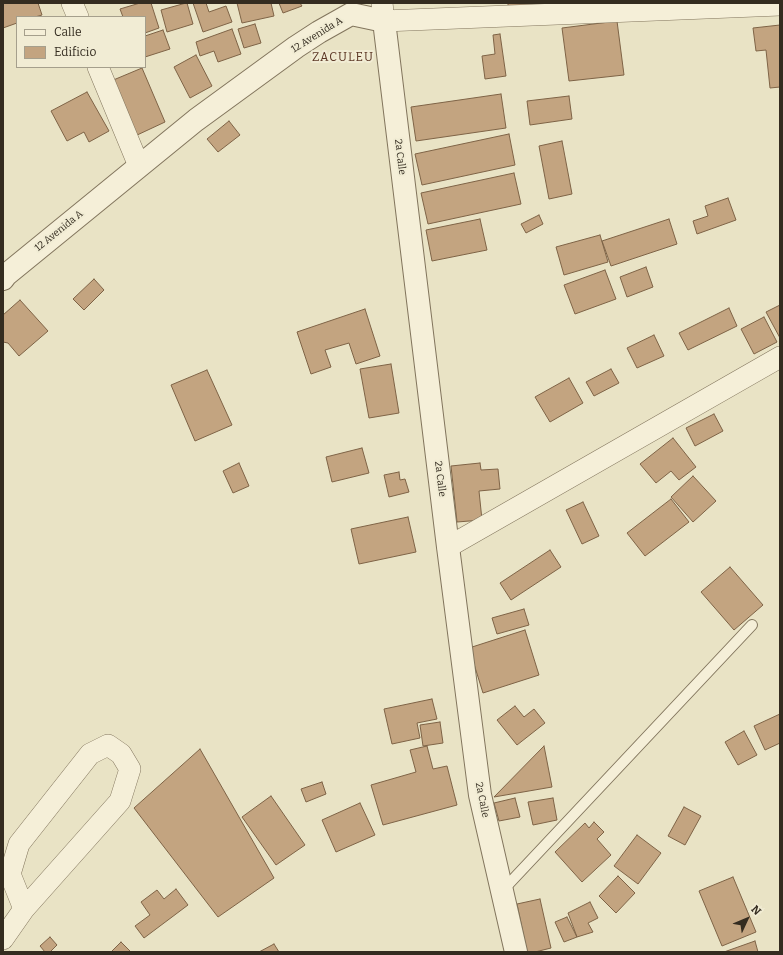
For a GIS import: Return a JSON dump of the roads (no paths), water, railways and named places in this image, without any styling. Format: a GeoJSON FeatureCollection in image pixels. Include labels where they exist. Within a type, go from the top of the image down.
{"type":"FeatureCollection","features":[{"type":"Feature","properties":{"kind":"street"},"geometry":{"type":"LineString","coordinates":[[72,3],[78,16]]}},
{"type":"Feature","properties":{"kind":"street","name":"12 Avenida A"},"geometry":{"type":"LineString","coordinates":[[4,275],[196,120],[296,47],[351,14],[383,12],[780,5]]}},
{"type":"Feature","properties":{"kind":"street","name":"2a Calle"},"geometry":{"type":"LineString","coordinates":[[383,12],[480,795],[516,952]]}},
{"type":"Feature","properties":{"kind":"street"},"geometry":{"type":"LineString","coordinates":[[98,68],[139,166]]}},
{"type":"Feature","properties":{"kind":"street"},"geometry":{"type":"LineString","coordinates":[[448,546],[780,357]]}},
{"type":"Feature","properties":{"kind":"street"},"geometry":{"type":"LineString","coordinates":[[3,939],[24,909],[120,801],[130,768],[122,754],[108,745],[90,754],[19,844],[10,874],[24,909]]}},
{"type":"Feature","properties":{"kind":"lane"},"geometry":{"type":"LineString","coordinates":[[502,891],[752,625]]}},
{"type":"Feature","properties":{"kind":"district","name":"ZACULEU"},"geometry":{"type":"Point","coordinates":[343,58]}}]}
